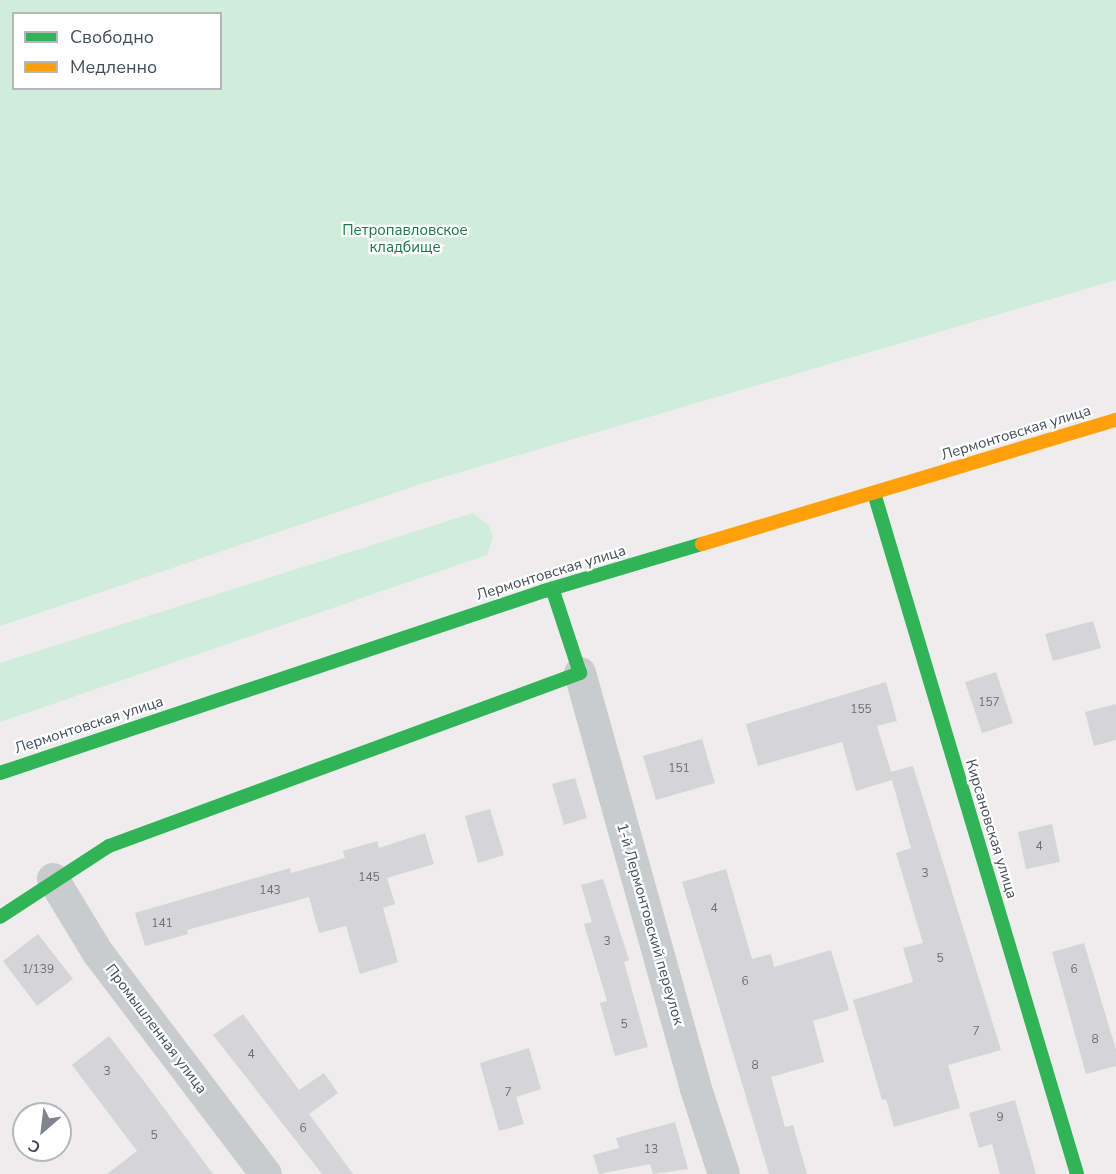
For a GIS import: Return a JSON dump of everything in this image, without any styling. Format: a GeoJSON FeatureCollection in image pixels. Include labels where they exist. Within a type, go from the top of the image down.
{"type":"FeatureCollection","features":[{"type":"Feature","properties":{"kind":"street","name":"Лермонтовская улица"},"geometry":{"type":"LineString","coordinates":[[0,772],[552,588],[1116,420]]}},
{"type":"Feature","properties":{"kind":"street","name":"Кирсановская улица"},"geometry":{"type":"LineString","coordinates":[[874,493],[1077,1174]]}},
{"type":"Feature","properties":{"kind":"street"},"geometry":{"type":"LineString","coordinates":[[0,917],[53,879],[109,846],[580,673],[552,588]]}},
{"type":"Feature","properties":{"kind":"street","name":"1-й Лермонтовский переулок"},"geometry":{"type":"LineString","coordinates":[[580,673],[696,1089],[724,1174]]}},
{"type":"Feature","properties":{"kind":"street","name":"Промышленная улица"},"geometry":{"type":"LineString","coordinates":[[53,879],[98,953],[266,1174]]}},
{"type":"Feature","properties":{"kind":"green space","name":"Петропавловское кладбище"},"geometry":{"type":"Polygon","coordinates":[[[0,0],[1116,0],[1116,280],[430,481],[0,626],[0,0]]]}},
{"type":"Feature","properties":{"kind":"green space"},"geometry":{"type":"Polygon","coordinates":[[[473,513],[489,526],[493,537],[487,555],[0,722],[0,663],[473,513]]]}},
{"type":"Feature","properties":{"kind":"building"},"geometry":{"type":"Polygon","coordinates":[[[1093,621],[1101,648],[1053,661],[1045,634],[1093,621]]]}},
{"type":"Feature","properties":{"kind":"building"},"geometry":{"type":"Polygon","coordinates":[[[996,672],[1013,723],[982,733],[965,682],[996,672]]]}},
{"type":"Feature","properties":{"kind":"building"},"geometry":{"type":"Polygon","coordinates":[[[886,682],[897,721],[877,726],[891,772],[913,766],[1001,1050],[948,1065],[960,1108],[894,1127],[886,1099],[882,1100],[853,1000],[913,982],[903,948],[923,943],[896,853],[911,848],[892,780],[856,791],[842,742],[758,766],[746,724],[886,682]]]}},
{"type":"Feature","properties":{"kind":"building"},"geometry":{"type":"Polygon","coordinates":[[[1116,704],[1116,740],[1094,746],[1085,712],[1116,704]]]}},
{"type":"Feature","properties":{"kind":"building"},"geometry":{"type":"Polygon","coordinates":[[[702,739],[715,783],[656,800],[643,756],[702,739]]]}},
{"type":"Feature","properties":{"kind":"building"},"geometry":{"type":"Polygon","coordinates":[[[575,778],[587,818],[564,825],[552,784],[575,778]]]}},
{"type":"Feature","properties":{"kind":"building"},"geometry":{"type":"Polygon","coordinates":[[[490,809],[504,855],[478,863],[465,816],[490,809]]]}},
{"type":"Feature","properties":{"kind":"building"},"geometry":{"type":"Polygon","coordinates":[[[1052,824],[1060,862],[1026,869],[1018,832],[1052,824]]]}},
{"type":"Feature","properties":{"kind":"building"},"geometry":{"type":"Polygon","coordinates":[[[425,833],[434,864],[387,878],[395,904],[383,908],[398,962],[360,974],[346,926],[319,933],[309,897],[187,930],[188,934],[145,946],[135,913],[290,868],[291,873],[345,858],[343,851],[377,841],[379,848],[425,833]]]}},
{"type":"Feature","properties":{"kind":"building"},"geometry":{"type":"Polygon","coordinates":[[[726,869],[752,959],[771,954],[774,967],[831,950],[849,1010],[813,1021],[824,1062],[771,1077],[785,1127],[793,1125],[807,1174],[769,1174],[682,882],[726,869]]]}},
{"type":"Feature","properties":{"kind":"building"},"geometry":{"type":"Polygon","coordinates":[[[603,879],[629,960],[624,962],[648,1047],[615,1056],[600,1003],[607,1001],[584,924],[592,922],[581,885],[603,879]]]}},
{"type":"Feature","properties":{"kind":"building"},"geometry":{"type":"Polygon","coordinates":[[[38,934],[73,979],[37,1006],[3,961],[38,934]]]}},
{"type":"Feature","properties":{"kind":"building"},"geometry":{"type":"Polygon","coordinates":[[[1084,943],[1116,1050],[1116,1066],[1086,1074],[1052,952],[1084,943]]]}},
{"type":"Feature","properties":{"kind":"building"},"geometry":{"type":"Polygon","coordinates":[[[243,1014],[299,1090],[324,1073],[338,1093],[309,1114],[353,1174],[322,1174],[213,1035],[243,1014]]]}},
{"type":"Feature","properties":{"kind":"building"},"geometry":{"type":"Polygon","coordinates":[[[109,1036],[213,1174],[107,1174],[137,1151],[72,1065],[109,1036]]]}},
{"type":"Feature","properties":{"kind":"building"},"geometry":{"type":"Polygon","coordinates":[[[529,1048],[541,1089],[516,1097],[524,1124],[499,1131],[480,1063],[529,1048]]]}},
{"type":"Feature","properties":{"kind":"building"},"geometry":{"type":"Polygon","coordinates":[[[1015,1100],[1036,1174],[1000,1174],[992,1144],[979,1148],[969,1113],[1015,1100]]]}},
{"type":"Feature","properties":{"kind":"building"},"geometry":{"type":"Polygon","coordinates":[[[675,1122],[688,1169],[653,1174],[650,1164],[599,1174],[593,1155],[619,1148],[616,1138],[675,1122]]]}},
{"type":"Feature","properties":{"kind":"traffic: fast"},"geometry":{"type":"LineString","coordinates":[[874,493],[1077,1174]]}},
{"type":"Feature","properties":{"kind":"traffic: fast"},"geometry":{"type":"LineString","coordinates":[[0,773],[544,591],[702,544]]}},
{"type":"Feature","properties":{"kind":"traffic: fast"},"geometry":{"type":"LineString","coordinates":[[0,917],[109,846],[580,673],[552,588]]}},
{"type":"Feature","properties":{"kind":"traffic: slow"},"geometry":{"type":"LineString","coordinates":[[702,544],[1116,420]]}}]}
